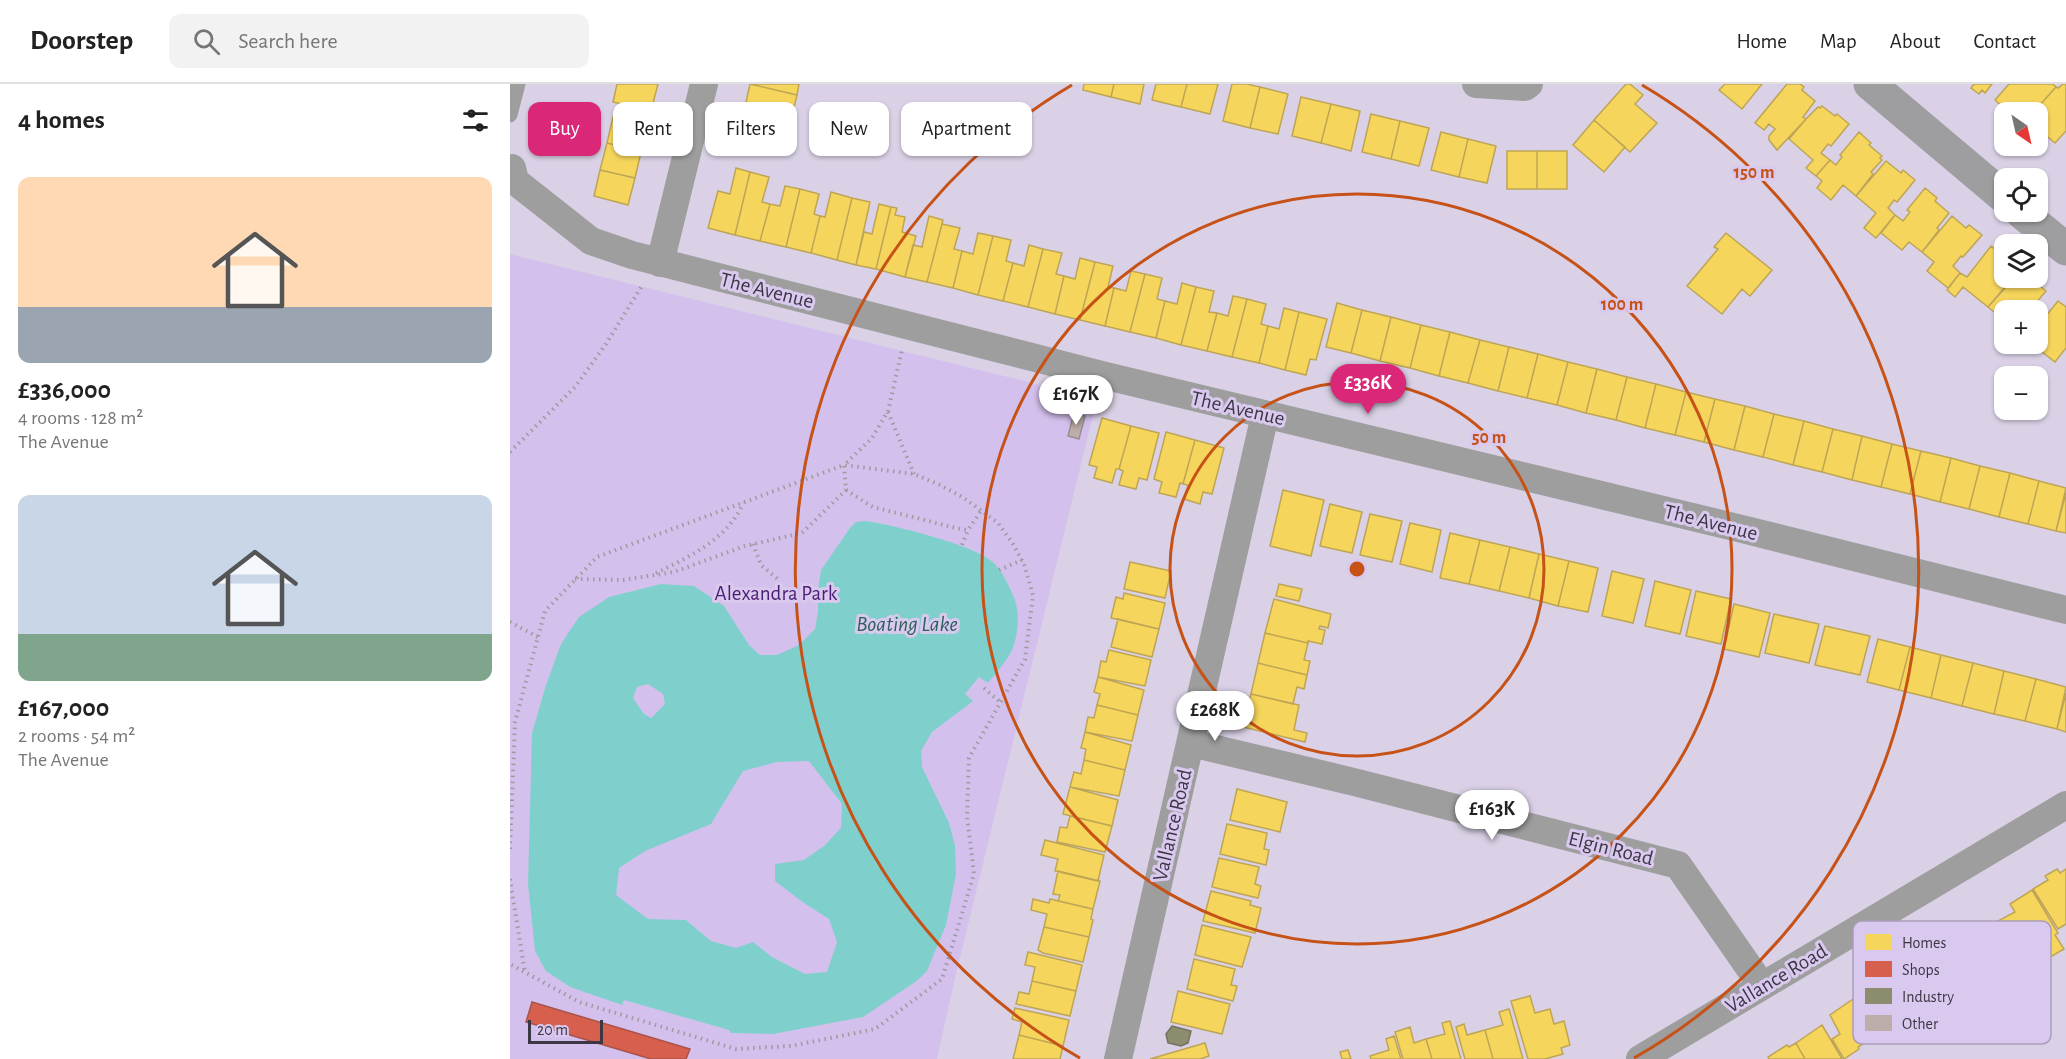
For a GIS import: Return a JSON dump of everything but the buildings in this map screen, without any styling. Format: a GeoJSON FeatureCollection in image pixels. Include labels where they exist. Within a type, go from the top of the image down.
{"type":"FeatureCollection","features":[{"type":"Feature","properties":{"kind":"street"},"geometry":{"type":"LineString","coordinates":[[660,263],[704,84]]}},
{"type":"Feature","properties":{"kind":"street"},"geometry":{"type":"LineString","coordinates":[[1476,84],[1525,87],[1529,84]]}},
{"type":"Feature","properties":{"kind":"street"},"geometry":{"type":"LineString","coordinates":[[1870,84],[1994,189]]}},
{"type":"Feature","properties":{"kind":"street","name":"The Avenue"},"geometry":{"type":"LineString","coordinates":[[511,166],[515,181],[591,241],[660,263],[1265,415],[2066,610]]}},
{"type":"Feature","properties":{"kind":"street"},"geometry":{"type":"LineString","coordinates":[[2033,222],[2066,249]]}},
{"type":"Feature","properties":{"kind":"street","name":"Vallance Road"},"geometry":{"type":"LineString","coordinates":[[1118,1059],[1265,415]]}},
{"type":"Feature","properties":{"kind":"street","name":"Elgin Road"},"geometry":{"type":"LineString","coordinates":[[1191,743],[1678,865],[1762,986]]}},
{"type":"Feature","properties":{"kind":"street","name":"Vallance Road"},"geometry":{"type":"LineString","coordinates":[[1871,921],[2066,805]]}},
{"type":"Feature","properties":{"kind":"street","name":"Vallance Road"},"geometry":{"type":"LineString","coordinates":[[1640,1059],[1853,932]]}},
{"type":"Feature","properties":{"kind":"lane"},"geometry":{"type":"LineString","coordinates":[[510,115],[518,84]]}},
{"type":"Feature","properties":{"kind":"path"},"geometry":{"type":"LineString","coordinates":[[510,452],[575,387],[606,344],[642,286],[660,263]]}},
{"type":"Feature","properties":{"kind":"path"},"geometry":{"type":"LineString","coordinates":[[510,849],[515,722],[545,611],[597,557],[844,465],[872,438],[888,411],[908,326]]}},
{"type":"Feature","properties":{"kind":"path"},"geometry":{"type":"LineString","coordinates":[[888,411],[914,474]]}},
{"type":"Feature","properties":{"kind":"path"},"geometry":{"type":"LineString","coordinates":[[510,964],[579,1002],[620,1012],[736,1049],[791,1046],[875,1029],[942,979],[974,874],[967,816],[969,758],[1025,659],[1033,595],[1022,560],[1014,544],[998,523],[981,511],[956,494],[914,474],[844,465]]}},
{"type":"Feature","properties":{"kind":"path"},"geometry":{"type":"LineString","coordinates":[[844,465],[846,490]]}},
{"type":"Feature","properties":{"kind":"path"},"geometry":{"type":"LineString","coordinates":[[846,490],[873,507],[968,530]]}},
{"type":"Feature","properties":{"kind":"path"},"geometry":{"type":"LineString","coordinates":[[575,579],[623,580],[674,572],[753,544],[802,533],[846,490]]}},
{"type":"Feature","properties":{"kind":"path"},"geometry":{"type":"LineString","coordinates":[[650,576],[712,542],[738,516],[744,502]]}},
{"type":"Feature","properties":{"kind":"path"},"geometry":{"type":"LineString","coordinates":[[962,545],[968,530],[981,511]]}},
{"type":"Feature","properties":{"kind":"path"},"geometry":{"type":"LineString","coordinates":[[753,544],[761,565],[779,580]]}},
{"type":"Feature","properties":{"kind":"path"},"geometry":{"type":"LineString","coordinates":[[999,570],[1022,560]]}},
{"type":"Feature","properties":{"kind":"path"},"geometry":{"type":"LineString","coordinates":[[510,622],[538,637]]}},
{"type":"Feature","properties":{"kind":"path"},"geometry":{"type":"LineString","coordinates":[[984,688],[1000,702]]}},
{"type":"Feature","properties":{"kind":"path"},"geometry":{"type":"LineString","coordinates":[[510,879],[525,973]]}},
{"type":"Feature","properties":{"kind":"green space","name":"Alexandra Park"},"geometry":{"type":"Polygon","coordinates":[[[510,254],[1097,399],[937,1059],[510,1059],[510,254]]]}},
{"type":"Feature","properties":{"kind":"water","name":"Boating Lake"},"geometry":{"type":"Polygon","coordinates":[[[866,521],[914,531],[953,543],[985,557],[1001,572],[1017,606],[1016,635],[1008,658],[988,683],[979,677],[965,694],[973,701],[932,732],[921,751],[922,767],[949,823],[955,846],[956,874],[946,925],[927,971],[918,980],[863,1017],[773,1034],[731,1033],[729,1030],[624,1000],[622,1005],[570,987],[546,971],[535,951],[528,884],[532,733],[561,644],[579,617],[609,597],[661,584],[694,586],[724,606],[749,645],[760,655],[777,655],[799,645],[815,629],[821,570],[856,522],[866,521]],[[648,684],[637,687],[633,698],[644,714],[651,718],[665,704],[663,694],[648,684]],[[809,761],[777,762],[743,771],[711,824],[645,851],[619,868],[616,895],[648,919],[686,920],[711,941],[736,948],[753,942],[772,957],[805,974],[827,972],[837,942],[829,919],[775,881],[775,864],[804,860],[824,846],[841,828],[842,804],[809,761]]]}}]}
